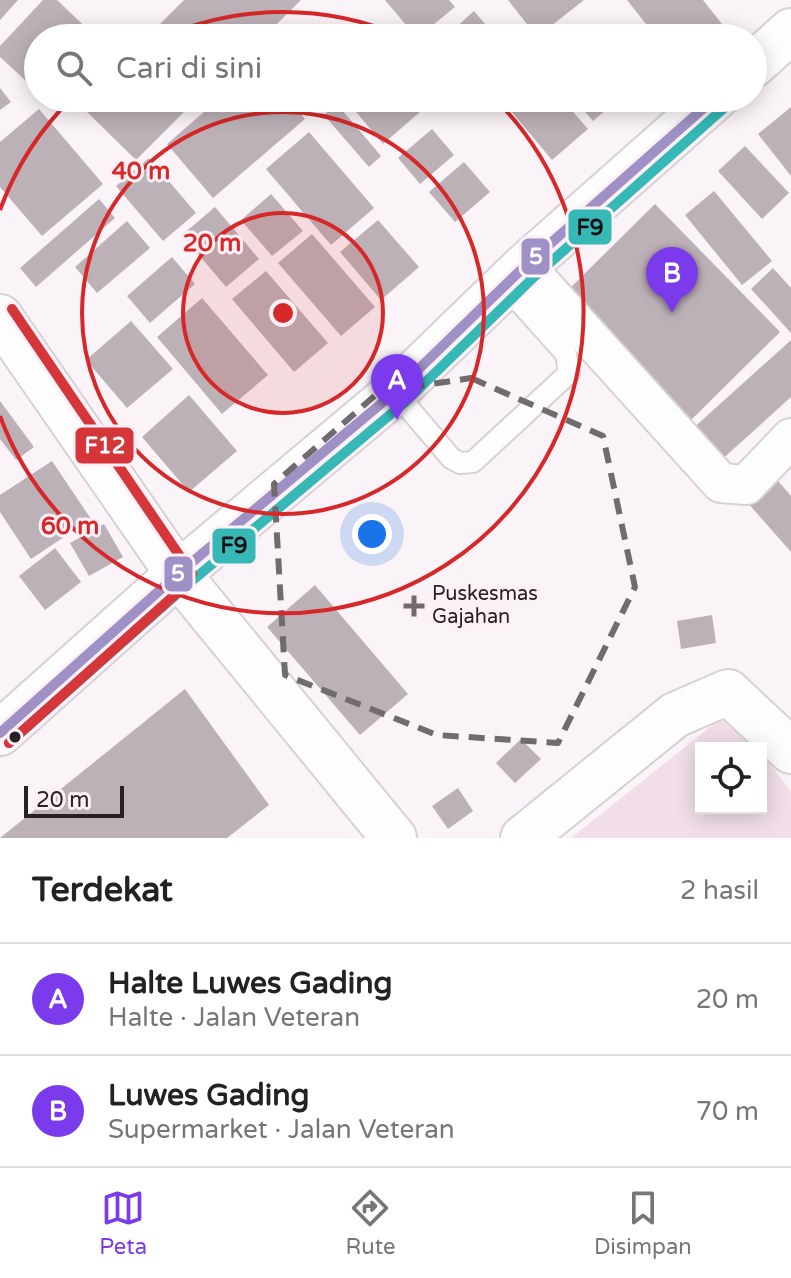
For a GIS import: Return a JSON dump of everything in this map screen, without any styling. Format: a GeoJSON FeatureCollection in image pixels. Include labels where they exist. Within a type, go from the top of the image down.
{"type":"FeatureCollection","features":[{"type":"Feature","properties":{"kind":"main road"},"geometry":{"type":"LineString","coordinates":[[767,52],[791,31]]}},
{"type":"Feature","properties":{"kind":"main road"},"geometry":{"type":"LineString","coordinates":[[0,733],[178,574],[395,392],[515,276],[699,112]]}},
{"type":"Feature","properties":{"kind":"main road"},"geometry":{"type":"LineString","coordinates":[[0,317],[178,574],[394,838]]}},
{"type":"Feature","properties":{"kind":"main road"},"geometry":{"type":"LineString","coordinates":[[523,838],[675,715],[728,692],[791,751]]}},
{"type":"Feature","properties":{"kind":"street"},"geometry":{"type":"LineString","coordinates":[[515,276],[721,483],[746,485],[791,438]]}},
{"type":"Feature","properties":{"kind":"lane"},"geometry":{"type":"LineString","coordinates":[[395,392],[451,458],[460,463],[473,462],[569,373],[566,354],[515,276]]}},
{"type":"Feature","properties":{"kind":"highlighted area"},"geometry":{"type":"Polygon","coordinates":[[[471,378],[603,436],[635,587],[558,743],[437,735],[285,675],[274,484],[379,392],[471,378]]]}},
{"type":"Feature","properties":{"kind":"shaded area"},"geometry":{"type":"Polygon","coordinates":[[[729,712],[752,742],[695,742],[695,814],[767,814],[767,761],[791,792],[791,838],[571,838],[729,712]]]}},
{"type":"Feature","properties":{"kind":"building"},"geometry":{"type":"Polygon","coordinates":[[[0,0],[18,0],[0,20],[0,0]]]}},
{"type":"Feature","properties":{"kind":"building"},"geometry":{"type":"Polygon","coordinates":[[[43,0],[57,0],[82,24],[24,24],[24,79],[0,57],[0,46],[43,0]]]}},
{"type":"Feature","properties":{"kind":"building"},"geometry":{"type":"Polygon","coordinates":[[[184,0],[301,0],[277,24],[160,24],[184,0]]]}},
{"type":"Feature","properties":{"kind":"building"},"geometry":{"type":"Polygon","coordinates":[[[385,0],[449,0],[455,7],[434,24],[405,24],[385,0]]]}},
{"type":"Feature","properties":{"kind":"building"},"geometry":{"type":"Polygon","coordinates":[[[508,0],[584,0],[554,24],[527,24],[508,0]]]}},
{"type":"Feature","properties":{"kind":"building"},"geometry":{"type":"Polygon","coordinates":[[[627,0],[703,0],[722,24],[646,24],[627,0]]]}},
{"type":"Feature","properties":{"kind":"building"},"geometry":{"type":"Polygon","coordinates":[[[474,11],[485,24],[460,24],[474,11]]]}},
{"type":"Feature","properties":{"kind":"building"},"geometry":{"type":"Polygon","coordinates":[[[0,88],[11,102],[0,110],[0,88]]]}},
{"type":"Feature","properties":{"kind":"building"},"geometry":{"type":"Polygon","coordinates":[[[791,107],[791,176],[758,134],[791,107]]]}},
{"type":"Feature","properties":{"kind":"building"},"geometry":{"type":"Polygon","coordinates":[[[35,112],[42,112],[103,184],[42,236],[0,187],[0,142],[35,112]]]}},
{"type":"Feature","properties":{"kind":"building"},"geometry":{"type":"Polygon","coordinates":[[[87,112],[184,112],[136,160],[87,112]]]}},
{"type":"Feature","properties":{"kind":"building"},"geometry":{"type":"Polygon","coordinates":[[[204,112],[299,112],[305,119],[213,198],[167,144],[204,112]]]}},
{"type":"Feature","properties":{"kind":"building"},"geometry":{"type":"Polygon","coordinates":[[[328,112],[344,112],[381,156],[369,167],[324,115],[328,112]]]}},
{"type":"Feature","properties":{"kind":"building"},"geometry":{"type":"Polygon","coordinates":[[[356,112],[420,112],[383,144],[356,112]]]}},
{"type":"Feature","properties":{"kind":"building"},"geometry":{"type":"Polygon","coordinates":[[[512,112],[573,112],[588,129],[552,160],[512,112]]]}},
{"type":"Feature","properties":{"kind":"building"},"geometry":{"type":"Polygon","coordinates":[[[585,112],[604,112],[593,121],[585,112]]]}},
{"type":"Feature","properties":{"kind":"building"},"geometry":{"type":"Polygon","coordinates":[[[432,129],[454,155],[420,184],[398,158],[432,129]]]}},
{"type":"Feature","properties":{"kind":"building"},"geometry":{"type":"Polygon","coordinates":[[[309,132],[374,208],[331,245],[266,169],[309,132]]]}},
{"type":"Feature","properties":{"kind":"building"},"geometry":{"type":"Polygon","coordinates":[[[745,146],[789,193],[762,219],[718,171],[745,146]]]}},
{"type":"Feature","properties":{"kind":"building"},"geometry":{"type":"Polygon","coordinates":[[[149,158],[196,213],[163,241],[116,186],[149,158]]]}},
{"type":"Feature","properties":{"kind":"building"},"geometry":{"type":"Polygon","coordinates":[[[464,162],[490,192],[455,222],[429,192],[464,162]]]}},
{"type":"Feature","properties":{"kind":"building"},"geometry":{"type":"Polygon","coordinates":[[[714,191],[772,261],[742,285],[685,215],[714,191]]]}},
{"type":"Feature","properties":{"kind":"building"},"geometry":{"type":"Polygon","coordinates":[[[271,194],[303,231],[272,256],[241,220],[271,194]]]}},
{"type":"Feature","properties":{"kind":"building"},"geometry":{"type":"Polygon","coordinates":[[[99,199],[115,218],[36,287],[20,268],[99,199]]]}},
{"type":"Feature","properties":{"kind":"building"},"geometry":{"type":"Polygon","coordinates":[[[655,204],[780,332],[689,422],[564,294],[655,204]]]}},
{"type":"Feature","properties":{"kind":"building"},"geometry":{"type":"Polygon","coordinates":[[[215,207],[259,259],[226,287],[182,235],[215,207]]]}},
{"type":"Feature","properties":{"kind":"building"},"geometry":{"type":"Polygon","coordinates":[[[378,220],[419,267],[381,300],[340,252],[378,220]]]}},
{"type":"Feature","properties":{"kind":"building"},"geometry":{"type":"Polygon","coordinates":[[[127,221],[150,248],[97,293],[75,267],[127,221]]]}},
{"type":"Feature","properties":{"kind":"building"},"geometry":{"type":"Polygon","coordinates":[[[312,234],[375,307],[341,336],[278,263],[312,234]]]}},
{"type":"Feature","properties":{"kind":"building"},"geometry":{"type":"Polygon","coordinates":[[[172,257],[195,284],[150,323],[127,296],[172,257]]]}},
{"type":"Feature","properties":{"kind":"building"},"geometry":{"type":"Polygon","coordinates":[[[773,268],[791,288],[791,333],[751,289],[773,268]]]}},
{"type":"Feature","properties":{"kind":"building"},"geometry":{"type":"Polygon","coordinates":[[[266,271],[328,343],[294,372],[232,299],[266,271]]]}},
{"type":"Feature","properties":{"kind":"building"},"geometry":{"type":"Polygon","coordinates":[[[202,298],[268,375],[222,414],[157,337],[202,298]]]}},
{"type":"Feature","properties":{"kind":"building"},"geometry":{"type":"Polygon","coordinates":[[[131,321],[173,369],[127,408],[86,360],[131,321]]]}},
{"type":"Feature","properties":{"kind":"building"},"geometry":{"type":"Polygon","coordinates":[[[791,340],[791,397],[718,463],[689,432],[791,340]]]}},
{"type":"Feature","properties":{"kind":"building"},"geometry":{"type":"Polygon","coordinates":[[[189,395],[237,451],[189,492],[142,437],[189,395]]]}},
{"type":"Feature","properties":{"kind":"building"},"geometry":{"type":"Polygon","coordinates":[[[0,401],[34,447],[16,460],[0,439],[0,401]]]}},
{"type":"Feature","properties":{"kind":"building"},"geometry":{"type":"Polygon","coordinates":[[[52,461],[91,519],[31,559],[0,512],[0,495],[52,461]]]}},
{"type":"Feature","properties":{"kind":"building"},"geometry":{"type":"Polygon","coordinates":[[[767,468],[791,496],[791,552],[739,493],[767,468]]]}},
{"type":"Feature","properties":{"kind":"building"},"geometry":{"type":"Polygon","coordinates":[[[104,524],[123,557],[89,576],[70,543],[104,524]]]}},
{"type":"Feature","properties":{"kind":"building"},"geometry":{"type":"Polygon","coordinates":[[[55,548],[81,582],[45,610],[19,576],[55,548]]]}},
{"type":"Feature","properties":{"kind":"building"},"geometry":{"type":"Polygon","coordinates":[[[315,585],[408,694],[360,735],[267,627],[315,585]]]}},
{"type":"Feature","properties":{"kind":"building"},"geometry":{"type":"Polygon","coordinates":[[[712,615],[716,643],[681,649],[677,621],[712,615]]]}},
{"type":"Feature","properties":{"kind":"building"},"geometry":{"type":"Polygon","coordinates":[[[185,689],[269,805],[227,838],[0,838],[185,689]]]}},
{"type":"Feature","properties":{"kind":"building"},"geometry":{"type":"Polygon","coordinates":[[[521,739],[541,759],[515,783],[496,763],[521,739]]]}},
{"type":"Feature","properties":{"kind":"building"},"geometry":{"type":"Polygon","coordinates":[[[458,788],[473,811],[448,829],[432,806],[458,788]]]}},
{"type":"Feature","properties":{"kind":"transit line","name":"5"},"geometry":{"type":"LineString","coordinates":[[0,733],[178,574],[395,392],[525,266],[699,112]]}},
{"type":"Feature","properties":{"kind":"transit line","name":"F9"},"geometry":{"type":"LineString","coordinates":[[9,743],[187,585],[404,403],[535,276],[720,112]]}},
{"type":"Feature","properties":{"kind":"transit line","name":"F12"},"geometry":{"type":"LineString","coordinates":[[9,743],[187,584],[192,574],[12,309]]}},
{"type":"Feature","properties":{"kind":"place","name":"Luwes Gading"},"geometry":{"type":"Point","coordinates":[672,313]}},
{"type":"Feature","properties":{"kind":"place","name":"Halte Luwes Gading"},"geometry":{"type":"Point","coordinates":[397,420]}},
{"type":"Feature","properties":{"kind":"place","name":"Puskesmas Gajahan"},"geometry":{"type":"Point","coordinates":[414,606]}}]}
